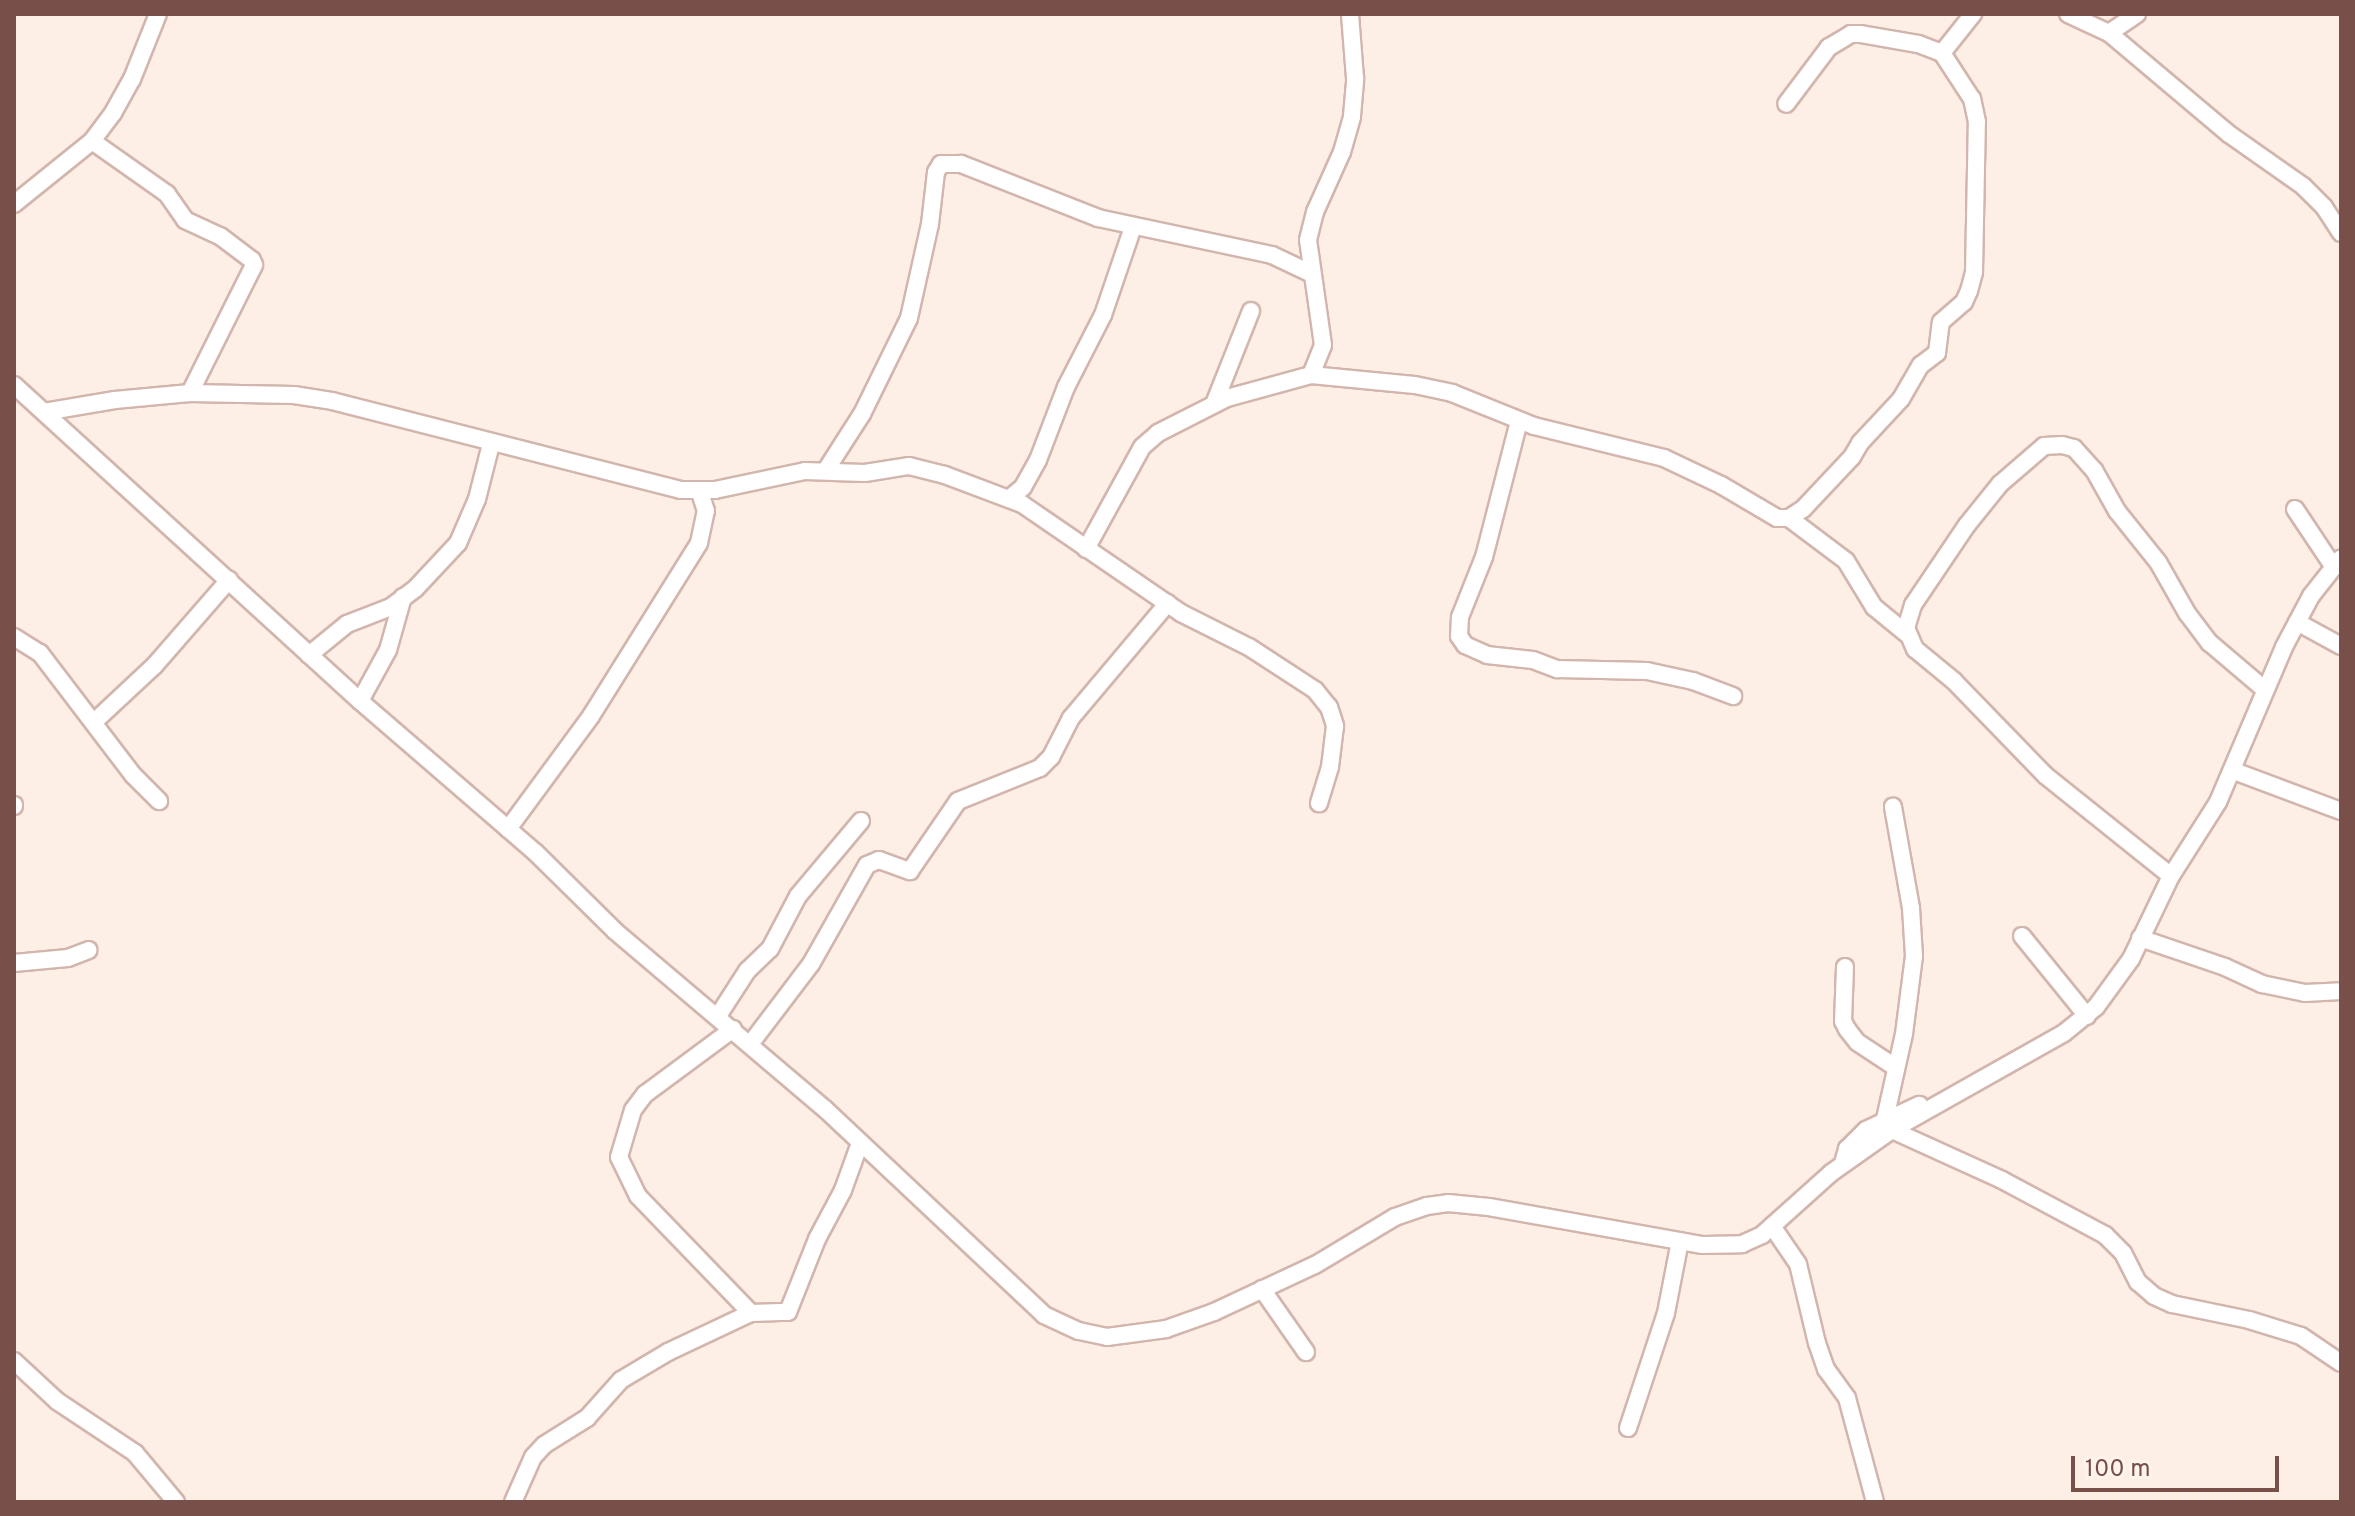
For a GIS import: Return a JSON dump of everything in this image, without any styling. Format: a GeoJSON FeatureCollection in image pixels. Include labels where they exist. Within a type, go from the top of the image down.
{"type":"FeatureCollection","features":[{"type":"Feature","properties":{"kind":"street"},"geometry":{"type":"LineString","coordinates":[[18,198],[92,141],[132,79],[158,14]]}},
{"type":"Feature","properties":{"kind":"street"},"geometry":{"type":"LineString","coordinates":[[1311,375],[1323,345],[1319,302],[1310,273],[1310,226],[1342,152],[1352,116],[1355,78],[1350,14]]}},
{"type":"Feature","properties":{"kind":"street"},"geometry":{"type":"LineString","coordinates":[[1942,53],[1973,14]]}},
{"type":"Feature","properties":{"kind":"street"},"geometry":{"type":"LineString","coordinates":[[2068,14],[2109,33],[2229,134],[2303,186],[2324,207],[2341,233]]}},
{"type":"Feature","properties":{"kind":"street"},"geometry":{"type":"LineString","coordinates":[[2109,33],[2137,14]]}},
{"type":"Feature","properties":{"kind":"street"},"geometry":{"type":"LineString","coordinates":[[1786,104],[1824,51],[1851,34],[1902,40],[1942,53],[1972,99],[1976,111],[1973,280],[1964,302],[1941,322],[1937,353],[1921,365],[1901,399],[1811,501],[1789,518]]}},
{"type":"Feature","properties":{"kind":"street"},"geometry":{"type":"LineString","coordinates":[[92,141],[167,194],[185,220],[220,236],[252,260],[254,265],[190,393]]}},
{"type":"Feature","properties":{"kind":"street"},"geometry":{"type":"LineString","coordinates":[[826,470],[862,414],[909,318],[930,224],[936,172],[941,164],[961,164],[1007,185],[1133,227],[1272,255],[1310,273]]}},
{"type":"Feature","properties":{"kind":"street"},"geometry":{"type":"LineString","coordinates":[[1010,498],[1023,487],[1038,460],[1066,387],[1103,315],[1133,227]]}},
{"type":"Feature","properties":{"kind":"street"},"geometry":{"type":"LineString","coordinates":[[1214,404],[1251,311]]}},
{"type":"Feature","properties":{"kind":"street"},"geometry":{"type":"LineString","coordinates":[[1086,549],[1142,447],[1158,433],[1214,404],[1311,375],[1415,385],[1452,393],[1519,421],[1664,458],[1721,485],[1777,518],[1789,518],[1846,561],[1874,607],[1907,634],[1915,649],[1954,681],[2046,776],[2171,876]]}},
{"type":"Feature","properties":{"kind":"street"},"geometry":{"type":"LineString","coordinates":[[14,385],[360,701],[508,829],[615,931],[751,1043],[1044,1315],[1065,1327],[1107,1337],[1150,1333],[1214,1312],[1315,1265],[1395,1217],[1427,1206],[1448,1203],[1489,1207],[1680,1241],[1742,1244],[1772,1226],[1888,1124],[1944,1100],[2053,1040],[2087,1016],[2131,959],[2171,876],[2205,826],[2234,771],[2264,689],[2297,622],[2311,596],[2337,562],[2295,509]]}},
{"type":"Feature","properties":{"kind":"street"},"geometry":{"type":"LineString","coordinates":[[44,412],[115,400],[190,393],[265,394],[332,401],[649,484],[700,492],[826,470],[865,473],[909,466],[1010,498],[1181,613],[1249,647],[1300,679],[1323,698],[1335,726],[1330,767],[1319,803]]}},
{"type":"Feature","properties":{"kind":"street"},"geometry":{"type":"LineString","coordinates":[[1519,421],[1484,557],[1460,617],[1459,636],[1465,645],[1487,655],[1533,660],[1557,669],[1647,671],[1693,681],[1733,696]]}},
{"type":"Feature","properties":{"kind":"street"},"geometry":{"type":"LineString","coordinates":[[309,655],[347,624],[391,607],[458,543],[481,485],[491,444]]}},
{"type":"Feature","properties":{"kind":"street"},"geometry":{"type":"LineString","coordinates":[[1907,634],[1908,618],[1920,592],[1984,501],[2044,446],[2062,445],[2074,448],[2094,470],[2117,511],[2158,562],[2210,643],[2264,689]]}},
{"type":"Feature","properties":{"kind":"street"},"geometry":{"type":"LineString","coordinates":[[508,829],[591,716],[699,543],[706,511],[700,492]]}},
{"type":"Feature","properties":{"kind":"street"},"geometry":{"type":"LineString","coordinates":[[94,722],[155,665],[229,580]]}},
{"type":"Feature","properties":{"kind":"street"},"geometry":{"type":"LineString","coordinates":[[360,701],[388,650],[403,597]]}},
{"type":"Feature","properties":{"kind":"street"},"geometry":{"type":"LineString","coordinates":[[751,1043],[811,964],[867,865],[879,860],[910,871],[958,801],[1040,768],[1051,757],[1071,718],[1168,603]]}},
{"type":"Feature","properties":{"kind":"street"},"geometry":{"type":"LineString","coordinates":[[2297,622],[2341,646]]}},
{"type":"Feature","properties":{"kind":"street"},"geometry":{"type":"LineString","coordinates":[[14,637],[40,653],[133,775],[159,801]]}},
{"type":"Feature","properties":{"kind":"street"},"geometry":{"type":"LineString","coordinates":[[2234,771],[2341,811]]}},
{"type":"Feature","properties":{"kind":"street"},"geometry":{"type":"LineString","coordinates":[[1888,1124],[1895,1067],[1904,1034],[1914,946],[1909,895],[1893,807]]}},
{"type":"Feature","properties":{"kind":"street"},"geometry":{"type":"LineString","coordinates":[[718,1016],[747,971],[770,949],[798,896],[861,821]]}},
{"type":"Feature","properties":{"kind":"street"},"geometry":{"type":"LineString","coordinates":[[2022,936],[2087,1016]]}},
{"type":"Feature","properties":{"kind":"street"},"geometry":{"type":"LineString","coordinates":[[2140,938],[2225,967],[2262,984],[2305,993],[2340,992]]}},
{"type":"Feature","properties":{"kind":"street"},"geometry":{"type":"LineString","coordinates":[[14,963],[68,958],[89,950]]}},
{"type":"Feature","properties":{"kind":"street"},"geometry":{"type":"LineString","coordinates":[[1845,967],[1843,1021],[1849,1034],[1895,1067]]}},
{"type":"Feature","properties":{"kind":"street"},"geometry":{"type":"LineString","coordinates":[[733,1029],[645,1094],[633,1110],[619,1157],[638,1196],[751,1313]]}},
{"type":"Feature","properties":{"kind":"street"},"geometry":{"type":"LineString","coordinates":[[1888,1124],[2105,1235],[2123,1253],[2138,1282],[2154,1296],[2172,1304],[2249,1320],[2301,1336],[2341,1363]]}},
{"type":"Feature","properties":{"kind":"street"},"geometry":{"type":"LineString","coordinates":[[513,1502],[533,1457],[544,1445],[587,1418],[621,1380],[668,1352],[751,1313],[780,1315],[788,1312],[794,1305],[812,1251],[843,1190],[860,1143]]}},
{"type":"Feature","properties":{"kind":"street"},"geometry":{"type":"LineString","coordinates":[[1772,1226],[1798,1264],[1817,1343],[1826,1369],[1847,1398],[1875,1502]]}},
{"type":"Feature","properties":{"kind":"street"},"geometry":{"type":"LineString","coordinates":[[1628,1428],[1666,1313],[1680,1241]]}},
{"type":"Feature","properties":{"kind":"street"},"geometry":{"type":"LineString","coordinates":[[1262,1289],[1306,1352]]}},
{"type":"Feature","properties":{"kind":"street"},"geometry":{"type":"LineString","coordinates":[[14,1361],[57,1401],[135,1453],[176,1502]]}}]}
